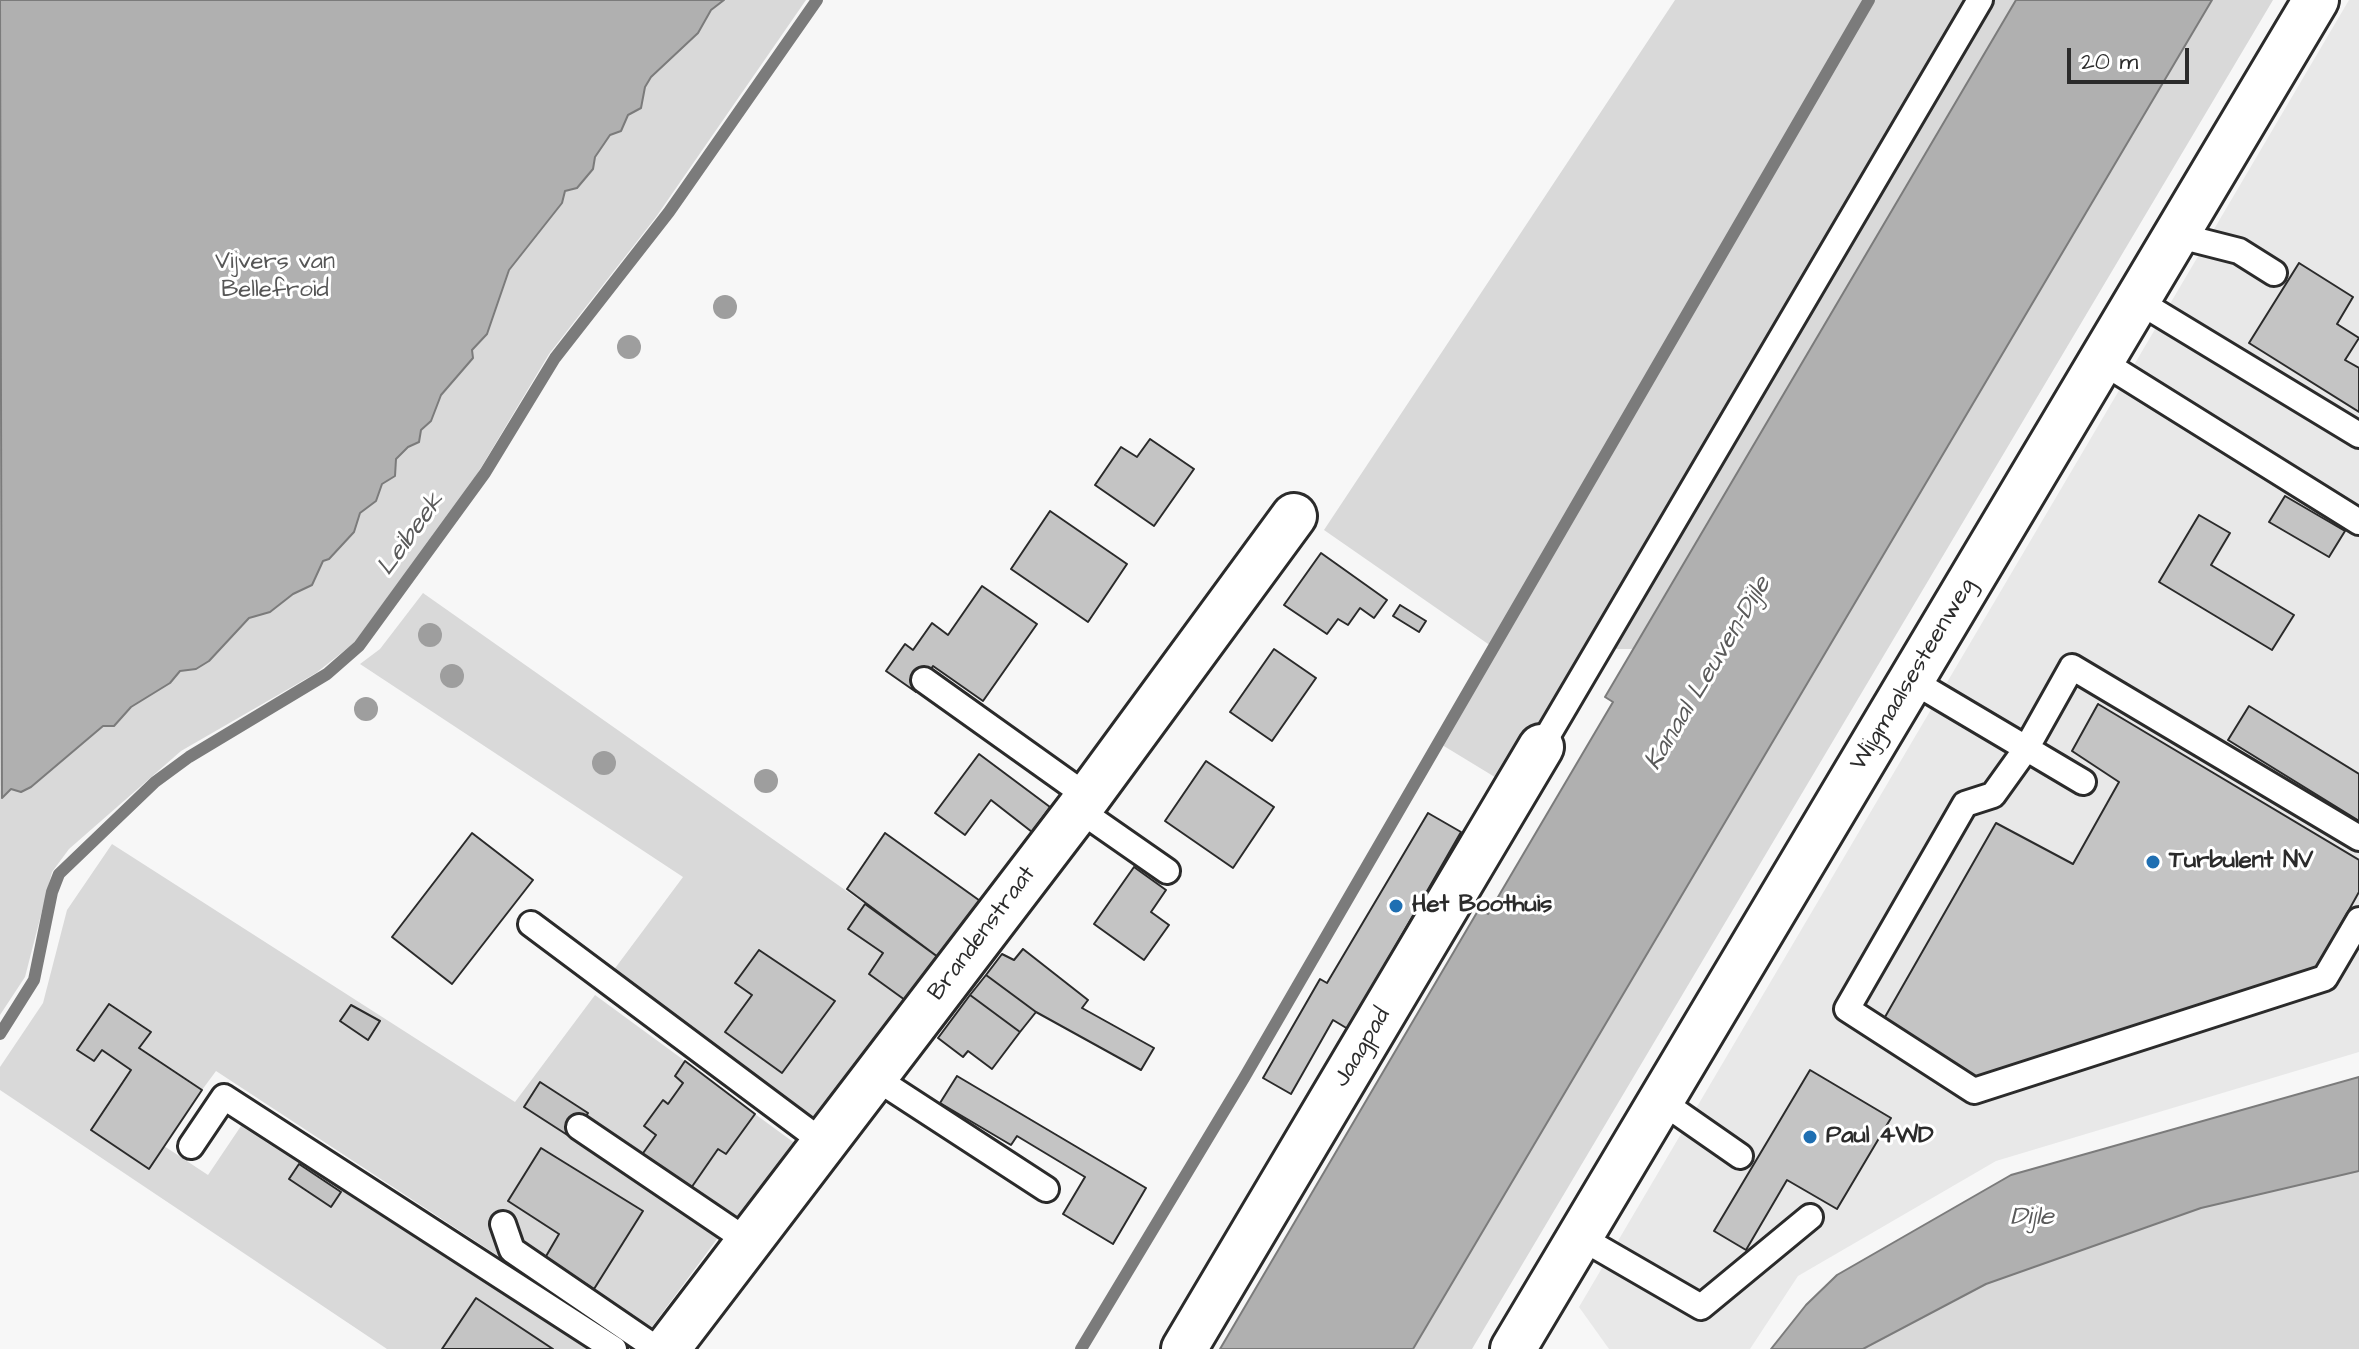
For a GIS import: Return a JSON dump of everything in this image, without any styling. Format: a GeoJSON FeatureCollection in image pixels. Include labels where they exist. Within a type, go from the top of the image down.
{"type":"FeatureCollection","features":[{"type":"Feature","properties":{"kind":"street","name":"Wijgmaalsesteenweg"},"geometry":{"type":"LineString","coordinates":[[1513,1349],[2316,0]]}},
{"type":"Feature","properties":{"kind":"street","name":"Brandenstraat"},"geometry":{"type":"LineString","coordinates":[[667,1349],[1083,803],[1294,516]]}},
{"type":"Feature","properties":{"kind":"street","name":"Jaagpad"},"geometry":{"type":"LineString","coordinates":[[1184,1349],[1541,747]]}},
{"type":"Feature","properties":{"kind":"lane"},"geometry":{"type":"LineString","coordinates":[[1541,747],[1980,0]]}},
{"type":"Feature","properties":{"kind":"lane"},"geometry":{"type":"LineString","coordinates":[[2176,235],[2239,251],[2274,273]]}},
{"type":"Feature","properties":{"kind":"lane"},"geometry":{"type":"LineString","coordinates":[[2138,301],[2359,435]]}},
{"type":"Feature","properties":{"kind":"lane"},"geometry":{"type":"LineString","coordinates":[[2101,361],[2359,522]]}},
{"type":"Feature","properties":{"kind":"lane"},"geometry":{"type":"LineString","coordinates":[[2359,838],[2072,667],[2026,749],[1993,795],[1965,804],[1847,1009],[1974,1091],[2325,978],[2359,920]]}},
{"type":"Feature","properties":{"kind":"lane"},"geometry":{"type":"LineString","coordinates":[[924,680],[1167,871]]}},
{"type":"Feature","properties":{"kind":"lane"},"geometry":{"type":"LineString","coordinates":[[1911,680],[2083,782]]}},
{"type":"Feature","properties":{"kind":"lane"},"geometry":{"type":"LineString","coordinates":[[531,924],[824,1143]]}},
{"type":"Feature","properties":{"kind":"lane"},"geometry":{"type":"LineString","coordinates":[[874,1077],[1046,1189]]}},
{"type":"Feature","properties":{"kind":"lane"},"geometry":{"type":"LineString","coordinates":[[191,1146],[224,1097],[614,1349]]}},
{"type":"Feature","properties":{"kind":"lane"},"geometry":{"type":"LineString","coordinates":[[1661,1101],[1740,1156]]}},
{"type":"Feature","properties":{"kind":"lane"},"geometry":{"type":"LineString","coordinates":[[579,1127],[749,1242]]}},
{"type":"Feature","properties":{"kind":"lane"},"geometry":{"type":"LineString","coordinates":[[1580,1237],[1701,1307],[1810,1217]]}},
{"type":"Feature","properties":{"kind":"lane"},"geometry":{"type":"LineString","coordinates":[[503,1224],[512,1250],[657,1349]]}},
{"type":"Feature","properties":{"kind":"shaded area"},"geometry":{"type":"Polygon","coordinates":[[[2349,0],[2359,0],[2359,1052],[1996,1161],[1798,1276],[1750,1349],[1609,1349],[1579,1307],[2349,0]]]}},
{"type":"Feature","properties":{"kind":"green space","name":"Vijvers van Bellefroid"},"geometry":{"type":"Polygon","coordinates":[[[0,0],[806,0],[656,217],[549,354],[473,481],[354,643],[316,673],[181,751],[69,849],[52,872],[25,977],[0,1015],[0,0]]]}},
{"type":"Feature","properties":{"kind":"green space"},"geometry":{"type":"Polygon","coordinates":[[[1675,0],[2016,0],[1633,649],[1586,649],[1512,776],[1503,782],[1434,740],[1491,646],[1324,530],[1675,0]]]}},
{"type":"Feature","properties":{"kind":"green space"},"geometry":{"type":"Polygon","coordinates":[[[2212,0],[2273,0],[1472,1349],[1413,1349],[2212,0]]]}},
{"type":"Feature","properties":{"kind":"green space"},"geometry":{"type":"Polygon","coordinates":[[[423,593],[865,904],[848,928],[883,953],[869,974],[905,1000],[919,980],[924,984],[820,1125],[613,971],[683,877],[360,664],[380,649],[423,593]]]}},
{"type":"Feature","properties":{"kind":"green space"},"geometry":{"type":"Polygon","coordinates":[[[112,844],[515,1102],[595,995],[685,1061],[675,1076],[683,1083],[668,1104],[662,1100],[644,1126],[656,1135],[641,1156],[689,1190],[718,1149],[726,1154],[755,1114],[800,1147],[727,1238],[720,1235],[637,1347],[216,1071],[202,1090],[139,1048],[150,1032],[108,1004],[78,1050],[94,1061],[102,1050],[131,1070],[91,1130],[148,1169],[164,1146],[208,1175],[241,1126],[588,1349],[387,1349],[0,1090],[0,1067],[43,1003],[67,910],[112,844]]]}},
{"type":"Feature","properties":{"kind":"green space"},"geometry":{"type":"Polygon","coordinates":[[[2359,1171],[2359,1349],[1863,1349],[1986,1284],[2201,1208],[2359,1171]]]}},
{"type":"Feature","properties":{"kind":"water","name":"Vijvers van Bellefroid"},"geometry":{"type":"Polygon","coordinates":[[[0,0],[724,0],[711,10],[698,33],[651,77],[645,87],[641,108],[628,115],[621,131],[610,135],[595,157],[593,169],[577,188],[565,191],[562,203],[509,270],[487,334],[472,350],[473,358],[441,395],[431,421],[421,430],[419,442],[408,447],[396,459],[395,476],[382,484],[376,501],[360,513],[354,532],[329,559],[323,561],[312,585],[293,594],[270,612],[249,618],[209,661],[196,669],[180,671],[170,683],[131,707],[114,726],[103,726],[31,787],[21,792],[11,789],[2,798],[0,0]]]}},
{"type":"Feature","properties":{"kind":"water","name":"Kanaal Leuven-Dijle"},"geometry":{"type":"Polygon","coordinates":[[[2016,0],[2212,0],[1413,1349],[1220,1349],[1479,909],[1488,914],[1613,702],[1605,697],[2016,0]]]}},
{"type":"Feature","properties":{"kind":"water","name":"Dijle"},"geometry":{"type":"Polygon","coordinates":[[[2359,1077],[2359,1171],[2201,1208],[1986,1284],[1863,1349],[1771,1349],[1806,1305],[1837,1275],[2011,1175],[2359,1077]]]}},
{"type":"Feature","properties":{"kind":"building"},"geometry":{"type":"Polygon","coordinates":[[[2299,263],[2353,297],[2337,324],[2359,338],[2345,360],[2359,368],[2359,412],[2249,343],[2299,263]]]}},
{"type":"Feature","properties":{"kind":"building"},"geometry":{"type":"Polygon","coordinates":[[[1150,439],[1194,469],[1154,526],[1095,485],[1121,447],[1137,457],[1150,439]]]}},
{"type":"Feature","properties":{"kind":"building"},"geometry":{"type":"Polygon","coordinates":[[[2285,496],[2345,531],[2329,557],[2269,522],[2285,496]]]}},
{"type":"Feature","properties":{"kind":"building"},"geometry":{"type":"Polygon","coordinates":[[[1050,511],[1127,564],[1088,622],[1011,569],[1050,511]]]}},
{"type":"Feature","properties":{"kind":"building"},"geometry":{"type":"Polygon","coordinates":[[[2199,515],[2230,533],[2211,565],[2294,615],[2272,650],[2159,582],[2199,515]]]}},
{"type":"Feature","properties":{"kind":"building"},"geometry":{"type":"Polygon","coordinates":[[[1321,553],[1387,600],[1374,618],[1360,608],[1348,625],[1338,619],[1327,634],[1284,605],[1321,553]]]}},
{"type":"Feature","properties":{"kind":"building"},"geometry":{"type":"Polygon","coordinates":[[[982,586],[1037,624],[983,701],[933,666],[916,692],[886,671],[905,644],[913,650],[932,623],[948,635],[982,586]]]}},
{"type":"Feature","properties":{"kind":"building"},"geometry":{"type":"Polygon","coordinates":[[[1400,605],[1426,621],[1419,632],[1393,616],[1400,605]]]}},
{"type":"Feature","properties":{"kind":"building"},"geometry":{"type":"Polygon","coordinates":[[[1274,649],[1316,678],[1272,741],[1230,712],[1274,649]]]}},
{"type":"Feature","properties":{"kind":"building"},"geometry":{"type":"Polygon","coordinates":[[[2098,704],[2359,860],[2359,892],[2316,969],[1972,1081],[1881,1024],[1996,823],[2073,864],[2119,782],[2072,751],[2098,704]]]}},
{"type":"Feature","properties":{"kind":"building"},"geometry":{"type":"Polygon","coordinates":[[[2249,706],[2359,774],[2359,821],[2228,740],[2249,706]]]}},
{"type":"Feature","properties":{"kind":"building"},"geometry":{"type":"Polygon","coordinates":[[[979,754],[1050,807],[1032,832],[991,800],[965,835],[935,813],[979,754]]]}},
{"type":"Feature","properties":{"kind":"building"},"geometry":{"type":"Polygon","coordinates":[[[1206,761],[1274,807],[1233,868],[1165,821],[1206,761]]]}},
{"type":"Feature","properties":{"kind":"building","name":"Het Boothuis"},"geometry":{"type":"Polygon","coordinates":[[[1428,813],[1461,832],[1348,1029],[1333,1020],[1291,1094],[1263,1078],[1320,979],[1327,983],[1428,813]]]}},
{"type":"Feature","properties":{"kind":"building"},"geometry":{"type":"Polygon","coordinates":[[[472,833],[533,880],[452,984],[392,937],[472,833]]]}},
{"type":"Feature","properties":{"kind":"building"},"geometry":{"type":"Polygon","coordinates":[[[885,833],[983,903],[942,960],[847,889],[885,833]]]}},
{"type":"Feature","properties":{"kind":"building"},"geometry":{"type":"Polygon","coordinates":[[[1134,867],[1166,890],[1151,912],[1169,925],[1144,960],[1094,924],[1134,867]]]}},
{"type":"Feature","properties":{"kind":"building"},"geometry":{"type":"Polygon","coordinates":[[[865,904],[942,960],[924,984],[919,980],[905,1000],[869,974],[883,953],[848,929],[865,904]]]}},
{"type":"Feature","properties":{"kind":"building"},"geometry":{"type":"Polygon","coordinates":[[[1023,949],[1088,1000],[1082,1008],[1154,1048],[1141,1070],[1036,1012],[986,975],[1002,954],[1014,960],[1023,949]]]}},
{"type":"Feature","properties":{"kind":"building"},"geometry":{"type":"Polygon","coordinates":[[[759,950],[835,1001],[782,1073],[725,1032],[752,995],[735,983],[759,950]]]}},
{"type":"Feature","properties":{"kind":"building"},"geometry":{"type":"Polygon","coordinates":[[[986,975],[1036,1012],[1020,1032],[970,995],[986,975]]]}},
{"type":"Feature","properties":{"kind":"building"},"geometry":{"type":"Polygon","coordinates":[[[970,995],[1020,1032],[992,1069],[968,1051],[963,1057],[938,1038],[970,995]]]}},
{"type":"Feature","properties":{"kind":"building"},"geometry":{"type":"Polygon","coordinates":[[[109,1004],[151,1032],[139,1048],[202,1090],[149,1169],[91,1130],[131,1070],[102,1050],[94,1061],[77,1050],[109,1004]]]}},
{"type":"Feature","properties":{"kind":"building"},"geometry":{"type":"Polygon","coordinates":[[[351,1005],[380,1021],[368,1040],[340,1021],[351,1005]]]}},
{"type":"Feature","properties":{"kind":"building"},"geometry":{"type":"Polygon","coordinates":[[[685,1061],[755,1114],[726,1154],[718,1149],[689,1191],[641,1156],[656,1135],[644,1126],[663,1100],[668,1104],[683,1083],[675,1076],[685,1061]]]}},
{"type":"Feature","properties":{"kind":"building"},"geometry":{"type":"Polygon","coordinates":[[[1810,1070],[1891,1118],[1837,1209],[1787,1180],[1746,1250],[1714,1231],[1810,1070]]]}},
{"type":"Feature","properties":{"kind":"building"},"geometry":{"type":"Polygon","coordinates":[[[957,1076],[1146,1188],[1113,1244],[1063,1214],[1085,1177],[1017,1136],[1011,1145],[940,1103],[957,1076]]]}},
{"type":"Feature","properties":{"kind":"building"},"geometry":{"type":"Polygon","coordinates":[[[540,1082],[588,1113],[572,1138],[524,1107],[540,1082]]]}},
{"type":"Feature","properties":{"kind":"building"},"geometry":{"type":"Polygon","coordinates":[[[541,1148],[643,1211],[594,1289],[545,1258],[559,1234],[508,1201],[541,1148]]]}},
{"type":"Feature","properties":{"kind":"building"},"geometry":{"type":"Polygon","coordinates":[[[299,1164],[341,1192],[331,1207],[289,1179],[299,1164]]]}},
{"type":"Feature","properties":{"kind":"building"},"geometry":{"type":"Polygon","coordinates":[[[476,1298],[553,1349],[442,1349],[476,1298]]]}},
{"type":"Feature","properties":{"kind":"waterway","name":"Leibeek"},"geometry":{"type":"LineString","coordinates":[[0,1034],[34,980],[52,892],[59,874],[155,782],[189,757],[327,674],[359,646],[485,473],[555,358],[669,212],[817,0]]}},
{"type":"Feature","properties":{"kind":"waterway"},"geometry":{"type":"LineString","coordinates":[[1081,1349],[1244,1078],[1869,0]]}},
{"type":"Feature","properties":{"kind":"place","name":"Turbulent NV"},"geometry":{"type":"Point","coordinates":[2153,862]}},
{"type":"Feature","properties":{"kind":"place","name":"Het Boothuis"},"geometry":{"type":"Point","coordinates":[1396,906]}},
{"type":"Feature","properties":{"kind":"place","name":"Paul 4WD"},"geometry":{"type":"Point","coordinates":[1810,1137]}}]}
